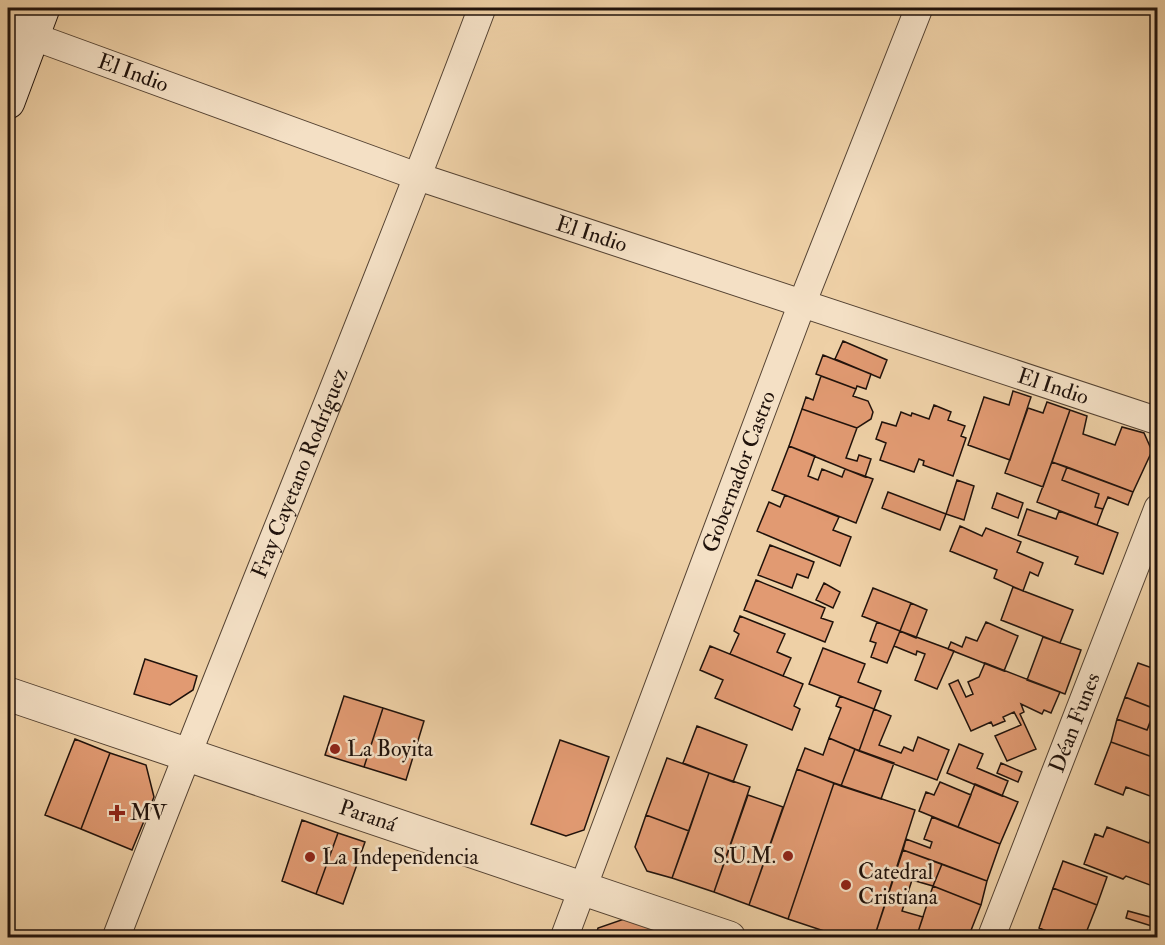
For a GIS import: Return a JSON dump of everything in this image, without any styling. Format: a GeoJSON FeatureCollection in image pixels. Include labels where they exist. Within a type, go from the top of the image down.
{"type":"FeatureCollection","features":[{"type":"Feature","properties":{"kind":"street","name":"Fray Cayetano Rodríguez"},"geometry":{"type":"LineString","coordinates":[[116,938],[187,752],[419,177],[482,8]]}},
{"type":"Feature","properties":{"kind":"street","name":"Gobernador Castro"},"geometry":{"type":"LineString","coordinates":[[564,938],[803,301],[919,8]]}},
{"type":"Feature","properties":{"kind":"street","name":"El Indio"},"geometry":{"type":"LineString","coordinates":[[28,21],[419,177],[803,301],[1158,421]]}},
{"type":"Feature","properties":{"kind":"street"},"geometry":{"type":"LineString","coordinates":[[8,102],[28,21]]}},
{"type":"Feature","properties":{"kind":"street","name":"Déan Funes"},"geometry":{"type":"LineString","coordinates":[[991,938],[1158,508]]}},
{"type":"Feature","properties":{"kind":"street","name":"Paraná"},"geometry":{"type":"LineString","coordinates":[[8,694],[187,752],[729,938]]}},
{"type":"Feature","properties":{"kind":"building"},"geometry":{"type":"Polygon","coordinates":[[[843,341],[887,360],[880,378],[835,359],[843,341]]]}},
{"type":"Feature","properties":{"kind":"building"},"geometry":{"type":"Polygon","coordinates":[[[823,355],[871,374],[866,389],[857,386],[856,389],[816,374],[823,355]]]}},
{"type":"Feature","properties":{"kind":"building"},"geometry":{"type":"Polygon","coordinates":[[[821,376],[856,389],[853,396],[868,401],[873,412],[871,419],[857,428],[802,409],[806,397],[813,400],[821,376]]]}},
{"type":"Feature","properties":{"kind":"building"},"geometry":{"type":"Polygon","coordinates":[[[1013,391],[1031,397],[1010,460],[968,445],[984,397],[1009,405],[1013,391]]]}},
{"type":"Feature","properties":{"kind":"building"},"geometry":{"type":"Polygon","coordinates":[[[1047,402],[1070,410],[1043,487],[1005,473],[1028,408],[1043,413],[1047,402]]]}},
{"type":"Feature","properties":{"kind":"building"},"geometry":{"type":"Polygon","coordinates":[[[934,405],[951,412],[948,420],[965,426],[961,436],[966,438],[953,476],[923,465],[924,461],[919,459],[914,472],[880,460],[886,443],[876,439],[882,422],[896,426],[901,412],[929,419],[934,405]]]}},
{"type":"Feature","properties":{"kind":"building"},"geometry":{"type":"Polygon","coordinates":[[[802,409],[857,428],[846,458],[857,461],[859,455],[871,459],[865,477],[789,446],[802,409]]]}},
{"type":"Feature","properties":{"kind":"building"},"geometry":{"type":"Polygon","coordinates":[[[1070,410],[1087,416],[1083,434],[1115,445],[1122,427],[1144,433],[1152,451],[1133,492],[1052,462],[1070,410]]]}},
{"type":"Feature","properties":{"kind":"building"},"geometry":{"type":"Polygon","coordinates":[[[789,446],[815,456],[808,476],[818,480],[822,469],[842,477],[845,469],[873,479],[856,523],[772,490],[789,446]]]}},
{"type":"Feature","properties":{"kind":"building"},"geometry":{"type":"Polygon","coordinates":[[[1052,462],[1067,467],[1062,480],[1099,494],[1095,507],[1103,509],[1097,525],[1037,502],[1052,462]]]}},
{"type":"Feature","properties":{"kind":"building"},"geometry":{"type":"Polygon","coordinates":[[[1067,467],[1133,492],[1128,505],[1108,497],[1103,509],[1095,507],[1099,494],[1062,480],[1067,467]]]}},
{"type":"Feature","properties":{"kind":"building"},"geometry":{"type":"Polygon","coordinates":[[[957,480],[974,486],[964,520],[946,514],[957,480]]]}},
{"type":"Feature","properties":{"kind":"building"},"geometry":{"type":"Polygon","coordinates":[[[888,492],[946,514],[940,530],[882,508],[888,492]]]}},
{"type":"Feature","properties":{"kind":"building"},"geometry":{"type":"Polygon","coordinates":[[[997,493],[1023,503],[1018,518],[992,508],[997,493]]]}},
{"type":"Feature","properties":{"kind":"building"},"geometry":{"type":"Polygon","coordinates":[[[785,495],[839,517],[833,530],[851,537],[840,566],[757,531],[769,502],[780,507],[785,495]]]}},
{"type":"Feature","properties":{"kind":"building"},"geometry":{"type":"Polygon","coordinates":[[[1027,509],[1056,519],[1059,511],[1118,533],[1103,574],[1075,564],[1078,557],[1018,535],[1027,509]]]}},
{"type":"Feature","properties":{"kind":"building"},"geometry":{"type":"Polygon","coordinates":[[[960,526],[982,536],[986,528],[1021,542],[1017,552],[1043,563],[1038,576],[1030,572],[1023,591],[994,578],[997,570],[950,551],[960,526]]]}},
{"type":"Feature","properties":{"kind":"building"},"geometry":{"type":"Polygon","coordinates":[[[770,545],[814,562],[808,578],[797,574],[792,588],[758,575],[770,545]]]}},
{"type":"Feature","properties":{"kind":"building"},"geometry":{"type":"Polygon","coordinates":[[[756,580],[825,608],[821,618],[833,622],[825,642],[744,610],[756,580]]]}},
{"type":"Feature","properties":{"kind":"building"},"geometry":{"type":"Polygon","coordinates":[[[824,583],[840,592],[833,608],[816,600],[824,583]]]}},
{"type":"Feature","properties":{"kind":"building"},"geometry":{"type":"Polygon","coordinates":[[[1013,587],[1073,610],[1060,643],[1001,620],[1013,587]]]}},
{"type":"Feature","properties":{"kind":"building"},"geometry":{"type":"Polygon","coordinates":[[[873,588],[911,603],[900,631],[862,616],[873,588]]]}},
{"type":"Feature","properties":{"kind":"building"},"geometry":{"type":"Polygon","coordinates":[[[911,603],[927,610],[916,638],[900,631],[911,603]]]}},
{"type":"Feature","properties":{"kind":"building"},"geometry":{"type":"Polygon","coordinates":[[[740,616],[785,634],[777,652],[791,658],[783,676],[730,654],[739,634],[734,631],[740,616]]]}},
{"type":"Feature","properties":{"kind":"building"},"geometry":{"type":"Polygon","coordinates":[[[877,622],[900,631],[887,663],[871,657],[876,643],[870,641],[877,622]]]}},
{"type":"Feature","properties":{"kind":"building"},"geometry":{"type":"Polygon","coordinates":[[[986,622],[1018,636],[1004,671],[948,649],[951,642],[962,647],[966,637],[977,641],[986,622]]]}},
{"type":"Feature","properties":{"kind":"building"},"geometry":{"type":"Polygon","coordinates":[[[1156,626],[1158,627],[1158,643],[1151,640],[1156,626]]]}},
{"type":"Feature","properties":{"kind":"building"},"geometry":{"type":"Polygon","coordinates":[[[900,631],[954,651],[937,689],[915,680],[925,654],[917,651],[916,655],[894,646],[900,631]]]}},
{"type":"Feature","properties":{"kind":"building"},"geometry":{"type":"Polygon","coordinates":[[[1043,637],[1081,650],[1065,694],[1027,680],[1043,637]]]}},
{"type":"Feature","properties":{"kind":"building"},"geometry":{"type":"Polygon","coordinates":[[[710,646],[803,684],[794,706],[800,709],[792,730],[715,698],[723,680],[700,670],[710,646]]]}},
{"type":"Feature","properties":{"kind":"building"},"geometry":{"type":"Polygon","coordinates":[[[823,648],[865,664],[858,682],[881,691],[874,709],[809,684],[823,648]]]}},
{"type":"Feature","properties":{"kind":"building"},"geometry":{"type":"Polygon","coordinates":[[[145,659],[197,676],[193,690],[170,705],[134,694],[145,659]]]}},
{"type":"Feature","properties":{"kind":"building"},"geometry":{"type":"Polygon","coordinates":[[[985,663],[1060,692],[1051,713],[1044,710],[1042,714],[1021,704],[1024,712],[1020,714],[1036,749],[1007,761],[995,736],[1021,725],[1014,712],[1003,717],[1005,721],[993,726],[991,722],[971,731],[949,684],[958,680],[966,697],[973,694],[968,682],[979,677],[985,663]]]}},
{"type":"Feature","properties":{"kind":"building"},"geometry":{"type":"Polygon","coordinates":[[[1138,663],[1158,670],[1158,710],[1125,697],[1138,663]]]}},
{"type":"Feature","properties":{"kind":"building"},"geometry":{"type":"Polygon","coordinates":[[[344,696],[383,708],[364,767],[325,755],[344,696]]]}},
{"type":"Feature","properties":{"kind":"building"},"geometry":{"type":"Polygon","coordinates":[[[840,696],[874,709],[859,751],[829,738],[841,708],[836,706],[840,696]]]}},
{"type":"Feature","properties":{"kind":"building"},"geometry":{"type":"Polygon","coordinates":[[[1125,697],[1155,709],[1147,730],[1117,719],[1125,697]]]}},
{"type":"Feature","properties":{"kind":"building"},"geometry":{"type":"Polygon","coordinates":[[[383,708],[424,721],[406,780],[364,767],[383,708]]]}},
{"type":"Feature","properties":{"kind":"building"},"geometry":{"type":"Polygon","coordinates":[[[874,709],[891,716],[879,745],[901,753],[904,747],[913,751],[918,737],[949,750],[937,780],[859,751],[874,709]]]}},
{"type":"Feature","properties":{"kind":"building"},"geometry":{"type":"Polygon","coordinates":[[[1154,714],[1158,716],[1158,759],[1111,742],[1117,719],[1147,730],[1154,714]]]}},
{"type":"Feature","properties":{"kind":"building"},"geometry":{"type":"Polygon","coordinates":[[[697,726],[747,745],[733,782],[683,763],[697,726]]]}},
{"type":"Feature","properties":{"kind":"building"},"geometry":{"type":"Polygon","coordinates":[[[829,738],[855,749],[841,786],[797,769],[805,748],[823,755],[829,738]]]}},
{"type":"Feature","properties":{"kind":"building"},"geometry":{"type":"Polygon","coordinates":[[[75,739],[110,753],[81,829],[45,815],[75,739]]]}},
{"type":"Feature","properties":{"kind":"building"},"geometry":{"type":"Polygon","coordinates":[[[560,740],[609,757],[584,830],[566,836],[531,824],[560,740]]]}},
{"type":"Feature","properties":{"kind":"building"},"geometry":{"type":"Polygon","coordinates":[[[1111,742],[1158,759],[1158,799],[1126,787],[1123,795],[1095,784],[1111,742]]]}},
{"type":"Feature","properties":{"kind":"building"},"geometry":{"type":"Polygon","coordinates":[[[959,744],[983,754],[977,768],[1008,781],[1002,796],[947,773],[959,744]]]}},
{"type":"Feature","properties":{"kind":"building"},"geometry":{"type":"Polygon","coordinates":[[[855,749],[894,763],[881,799],[841,786],[855,749]]]}},
{"type":"Feature","properties":{"kind":"building","name":"MV"},"geometry":{"type":"Polygon","coordinates":[[[110,753],[146,765],[154,797],[132,850],[81,829],[110,753]]]}},
{"type":"Feature","properties":{"kind":"building"},"geometry":{"type":"Polygon","coordinates":[[[667,758],[709,773],[689,831],[646,815],[667,758]]]}},
{"type":"Feature","properties":{"kind":"building"},"geometry":{"type":"Polygon","coordinates":[[[1001,763],[1022,772],[1018,782],[997,773],[1001,763]]]}},
{"type":"Feature","properties":{"kind":"building","name":"S.U.M."},"geometry":{"type":"Polygon","coordinates":[[[797,769],[834,783],[788,919],[749,905],[797,769]]]}},
{"type":"Feature","properties":{"kind":"building"},"geometry":{"type":"Polygon","coordinates":[[[709,773],[750,787],[714,892],[672,878],[709,773]]]}},
{"type":"Feature","properties":{"kind":"building"},"geometry":{"type":"Polygon","coordinates":[[[940,782],[971,795],[958,827],[919,811],[926,792],[934,795],[940,782]]]}},
{"type":"Feature","properties":{"kind":"building","name":"Catedral Cristiana"},"geometry":{"type":"Polygon","coordinates":[[[834,783],[915,810],[874,938],[845,938],[788,919],[834,783]]]}},
{"type":"Feature","properties":{"kind":"building"},"geometry":{"type":"Polygon","coordinates":[[[975,784],[1018,802],[1000,844],[958,827],[975,784]]]}},
{"type":"Feature","properties":{"kind":"building"},"geometry":{"type":"Polygon","coordinates":[[[748,795],[783,807],[749,905],[714,892],[748,795]]]}},
{"type":"Feature","properties":{"kind":"building"},"geometry":{"type":"Polygon","coordinates":[[[646,815],[689,831],[672,878],[647,871],[635,847],[646,815]]]}},
{"type":"Feature","properties":{"kind":"building"},"geometry":{"type":"Polygon","coordinates":[[[932,817],[1000,844],[987,881],[903,850],[906,839],[930,848],[932,842],[924,839],[932,817]]]}},
{"type":"Feature","properties":{"kind":"building","name":"La Independencia"},"geometry":{"type":"Polygon","coordinates":[[[302,820],[338,833],[316,894],[282,881],[302,820]]]}},
{"type":"Feature","properties":{"kind":"building"},"geometry":{"type":"Polygon","coordinates":[[[1107,827],[1149,843],[1152,836],[1158,838],[1158,888],[1126,876],[1123,879],[1084,864],[1095,834],[1103,837],[1107,827]]]}},
{"type":"Feature","properties":{"kind":"building"},"geometry":{"type":"Polygon","coordinates":[[[338,833],[365,842],[343,904],[316,894],[338,833]]]}},
{"type":"Feature","properties":{"kind":"building"},"geometry":{"type":"Polygon","coordinates":[[[903,850],[942,864],[933,886],[912,880],[902,911],[923,917],[916,938],[874,938],[903,850]]]}},
{"type":"Feature","properties":{"kind":"building"},"geometry":{"type":"Polygon","coordinates":[[[1063,861],[1107,877],[1097,905],[1053,888],[1063,861]]]}},
{"type":"Feature","properties":{"kind":"building"},"geometry":{"type":"Polygon","coordinates":[[[942,864],[987,881],[981,905],[933,886],[942,864]]]}},
{"type":"Feature","properties":{"kind":"building"},"geometry":{"type":"Polygon","coordinates":[[[933,886],[981,905],[968,938],[916,938],[933,886]]]}},
{"type":"Feature","properties":{"kind":"building"},"geometry":{"type":"Polygon","coordinates":[[[1053,888],[1097,905],[1084,938],[1064,938],[1039,928],[1053,888]]]}},
{"type":"Feature","properties":{"kind":"building"},"geometry":{"type":"Polygon","coordinates":[[[1158,907],[1158,928],[1126,918],[1128,911],[1154,918],[1158,907]]]}},
{"type":"Feature","properties":{"kind":"building"},"geometry":{"type":"Polygon","coordinates":[[[627,918],[667,933],[666,938],[595,938],[598,928],[627,918]]]}},
{"type":"Feature","properties":{"kind":"place","name":"La Boyita"},"geometry":{"type":"Point","coordinates":[335,749]}},
{"type":"Feature","properties":{"kind":"place","name":"MV"},"geometry":{"type":"Point","coordinates":[117,813]}},
{"type":"Feature","properties":{"kind":"place","name":"S.U.M."},"geometry":{"type":"Point","coordinates":[788,856]}},
{"type":"Feature","properties":{"kind":"place","name":"La Independencia"},"geometry":{"type":"Point","coordinates":[310,857]}},
{"type":"Feature","properties":{"kind":"place","name":"Catedral Cristiana"},"geometry":{"type":"Point","coordinates":[846,885]}}]}
